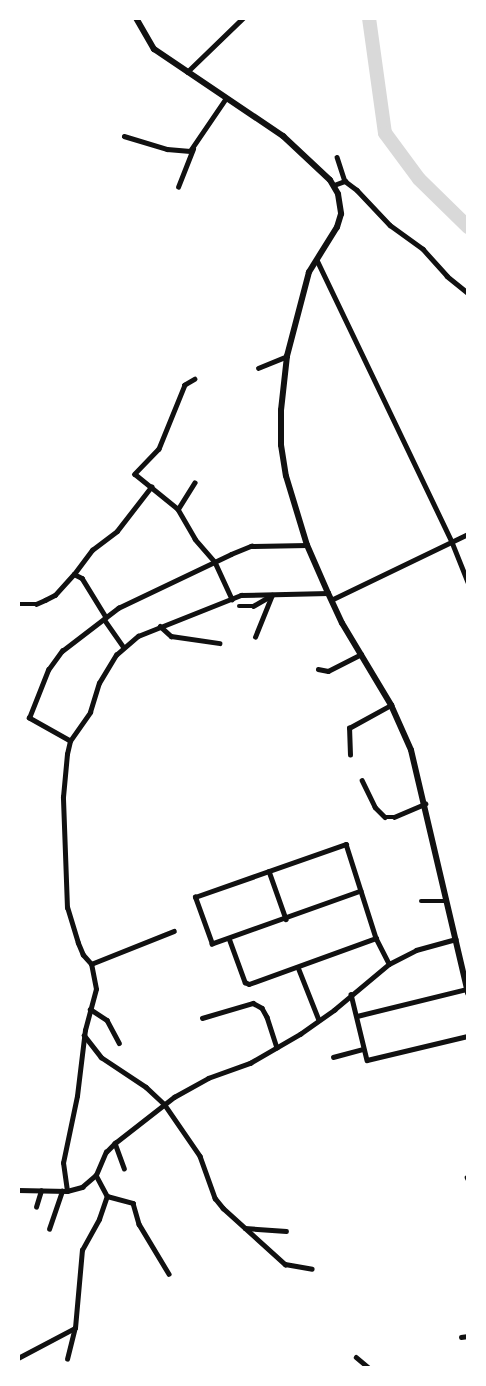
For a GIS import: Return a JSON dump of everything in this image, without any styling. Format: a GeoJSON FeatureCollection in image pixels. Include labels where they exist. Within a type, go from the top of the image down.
{"type":"FeatureCollection","features":[{"type":"Feature","properties":{"kind":"street"},"geometry":{"type":"LineString","coordinates":[[136,18],[154,49],[186,73],[283,136],[334,185],[341,214],[337,227],[309,272],[303,291],[287,356],[282,391],[281,445],[292,503],[306,546],[331,600],[391,705],[411,750],[467,991],[357,1016]]}},
{"type":"Feature","properties":{"kind":"street"},"geometry":{"type":"LineString","coordinates":[[186,73],[243,18]]}},
{"type":"Feature","properties":{"kind":"street"},"geometry":{"type":"LineString","coordinates":[[178,187],[193,149],[226,98]]}},
{"type":"Feature","properties":{"kind":"street"},"geometry":{"type":"LineString","coordinates":[[124,136],[182,152],[193,149]]}},
{"type":"Feature","properties":{"kind":"street"},"geometry":{"type":"LineString","coordinates":[[337,158],[345,181],[390,225],[423,249],[447,276],[468,293]]}},
{"type":"Feature","properties":{"kind":"street"},"geometry":{"type":"LineString","coordinates":[[334,185],[345,181]]}},
{"type":"Feature","properties":{"kind":"street"},"geometry":{"type":"LineString","coordinates":[[317,260],[452,542],[468,582]]}},
{"type":"Feature","properties":{"kind":"street"},"geometry":{"type":"LineString","coordinates":[[258,368],[287,356]]}},
{"type":"Feature","properties":{"kind":"street"},"geometry":{"type":"LineString","coordinates":[[195,379],[185,385],[159,450],[135,474],[178,509],[195,540],[215,562],[232,599]]}},
{"type":"Feature","properties":{"kind":"street"},"geometry":{"type":"LineString","coordinates":[[178,509],[194,483]]}},
{"type":"Feature","properties":{"kind":"street"},"geometry":{"type":"LineString","coordinates":[[18,604],[36,604],[55,595],[92,550],[117,531],[151,487]]}},
{"type":"Feature","properties":{"kind":"street"},"geometry":{"type":"LineString","coordinates":[[331,600],[468,534]]}},
{"type":"Feature","properties":{"kind":"street"},"geometry":{"type":"LineString","coordinates":[[70,741],[29,718],[48,670],[62,651],[125,605],[251,546],[306,546]]}},
{"type":"Feature","properties":{"kind":"street"},"geometry":{"type":"LineString","coordinates":[[74,574],[82,578],[123,646]]}},
{"type":"Feature","properties":{"kind":"street"},"geometry":{"type":"LineString","coordinates":[[49,1229],[64,1191],[63,1163],[77,1096],[84,1035],[96,989],[91,964],[78,944],[67,908],[63,797],[70,741],[90,712],[99,683],[123,646],[138,636],[241,595],[328,593]]}},
{"type":"Feature","properties":{"kind":"street"},"geometry":{"type":"LineString","coordinates":[[240,606],[253,606],[272,595]]}},
{"type":"Feature","properties":{"kind":"street"},"geometry":{"type":"LineString","coordinates":[[255,638],[272,595]]}},
{"type":"Feature","properties":{"kind":"street"},"geometry":{"type":"LineString","coordinates":[[160,626],[171,636],[219,643]]}},
{"type":"Feature","properties":{"kind":"street"},"geometry":{"type":"LineString","coordinates":[[318,669],[328,671],[361,654]]}},
{"type":"Feature","properties":{"kind":"street"},"geometry":{"type":"LineString","coordinates":[[350,755],[349,728],[391,705]]}},
{"type":"Feature","properties":{"kind":"street"},"geometry":{"type":"LineString","coordinates":[[363,780],[375,807],[385,817],[394,817],[425,804]]}},
{"type":"Feature","properties":{"kind":"street"},"geometry":{"type":"LineString","coordinates":[[361,891],[212,944],[195,897],[346,844],[361,891],[376,938],[388,964]]}},
{"type":"Feature","properties":{"kind":"street"},"geometry":{"type":"LineString","coordinates":[[269,871],[286,919]]}},
{"type":"Feature","properties":{"kind":"street"},"geometry":{"type":"LineString","coordinates":[[421,901],[447,902]]}},
{"type":"Feature","properties":{"kind":"street"},"geometry":{"type":"LineString","coordinates":[[91,964],[174,930]]}},
{"type":"Feature","properties":{"kind":"street"},"geometry":{"type":"LineString","coordinates":[[229,938],[245,982],[249,984],[376,938]]}},
{"type":"Feature","properties":{"kind":"street"},"geometry":{"type":"LineString","coordinates":[[18,1190],[64,1191],[82,1187],[96,1175],[106,1152],[115,1143],[192,1085],[250,1063],[276,1047],[319,1020],[388,964],[416,950],[456,939]]}},
{"type":"Feature","properties":{"kind":"street"},"geometry":{"type":"LineString","coordinates":[[298,967],[319,1020]]}},
{"type":"Feature","properties":{"kind":"street"},"geometry":{"type":"LineString","coordinates":[[351,994],[367,1060],[468,1036]]}},
{"type":"Feature","properties":{"kind":"street"},"geometry":{"type":"LineString","coordinates":[[202,1018],[254,1003],[262,1008],[267,1017],[276,1047]]}},
{"type":"Feature","properties":{"kind":"street"},"geometry":{"type":"LineString","coordinates":[[90,1009],[107,1020],[119,1043]]}},
{"type":"Feature","properties":{"kind":"street"},"geometry":{"type":"LineString","coordinates":[[84,1035],[102,1057],[146,1087],[165,1104],[205,1163],[215,1198],[285,1264],[312,1269]]}},
{"type":"Feature","properties":{"kind":"street"},"geometry":{"type":"LineString","coordinates":[[333,1057],[363,1049]]}},
{"type":"Feature","properties":{"kind":"street"},"geometry":{"type":"LineString","coordinates":[[115,1143],[124,1168]]}},
{"type":"Feature","properties":{"kind":"street"},"geometry":{"type":"LineString","coordinates":[[67,1359],[75,1328],[82,1250],[99,1218],[107,1196],[96,1175]]}},
{"type":"Feature","properties":{"kind":"street"},"geometry":{"type":"LineString","coordinates":[[36,1207],[41,1191]]}},
{"type":"Feature","properties":{"kind":"street"},"geometry":{"type":"LineString","coordinates":[[107,1196],[133,1203],[139,1224],[169,1274]]}},
{"type":"Feature","properties":{"kind":"street"},"geometry":{"type":"LineString","coordinates":[[245,1228],[286,1231]]}},
{"type":"Feature","properties":{"kind":"street"},"geometry":{"type":"LineString","coordinates":[[18,1358],[75,1328]]}},
{"type":"Feature","properties":{"kind":"street"},"geometry":{"type":"LineString","coordinates":[[461,1337],[468,1336]]}},
{"type":"Feature","properties":{"kind":"street"},"geometry":{"type":"LineString","coordinates":[[356,1357],[369,1368]]}},
{"type":"Feature","properties":{"kind":"waterway"},"geometry":{"type":"LineString","coordinates":[[369,18],[385,133],[419,179],[468,227]]}}]}
